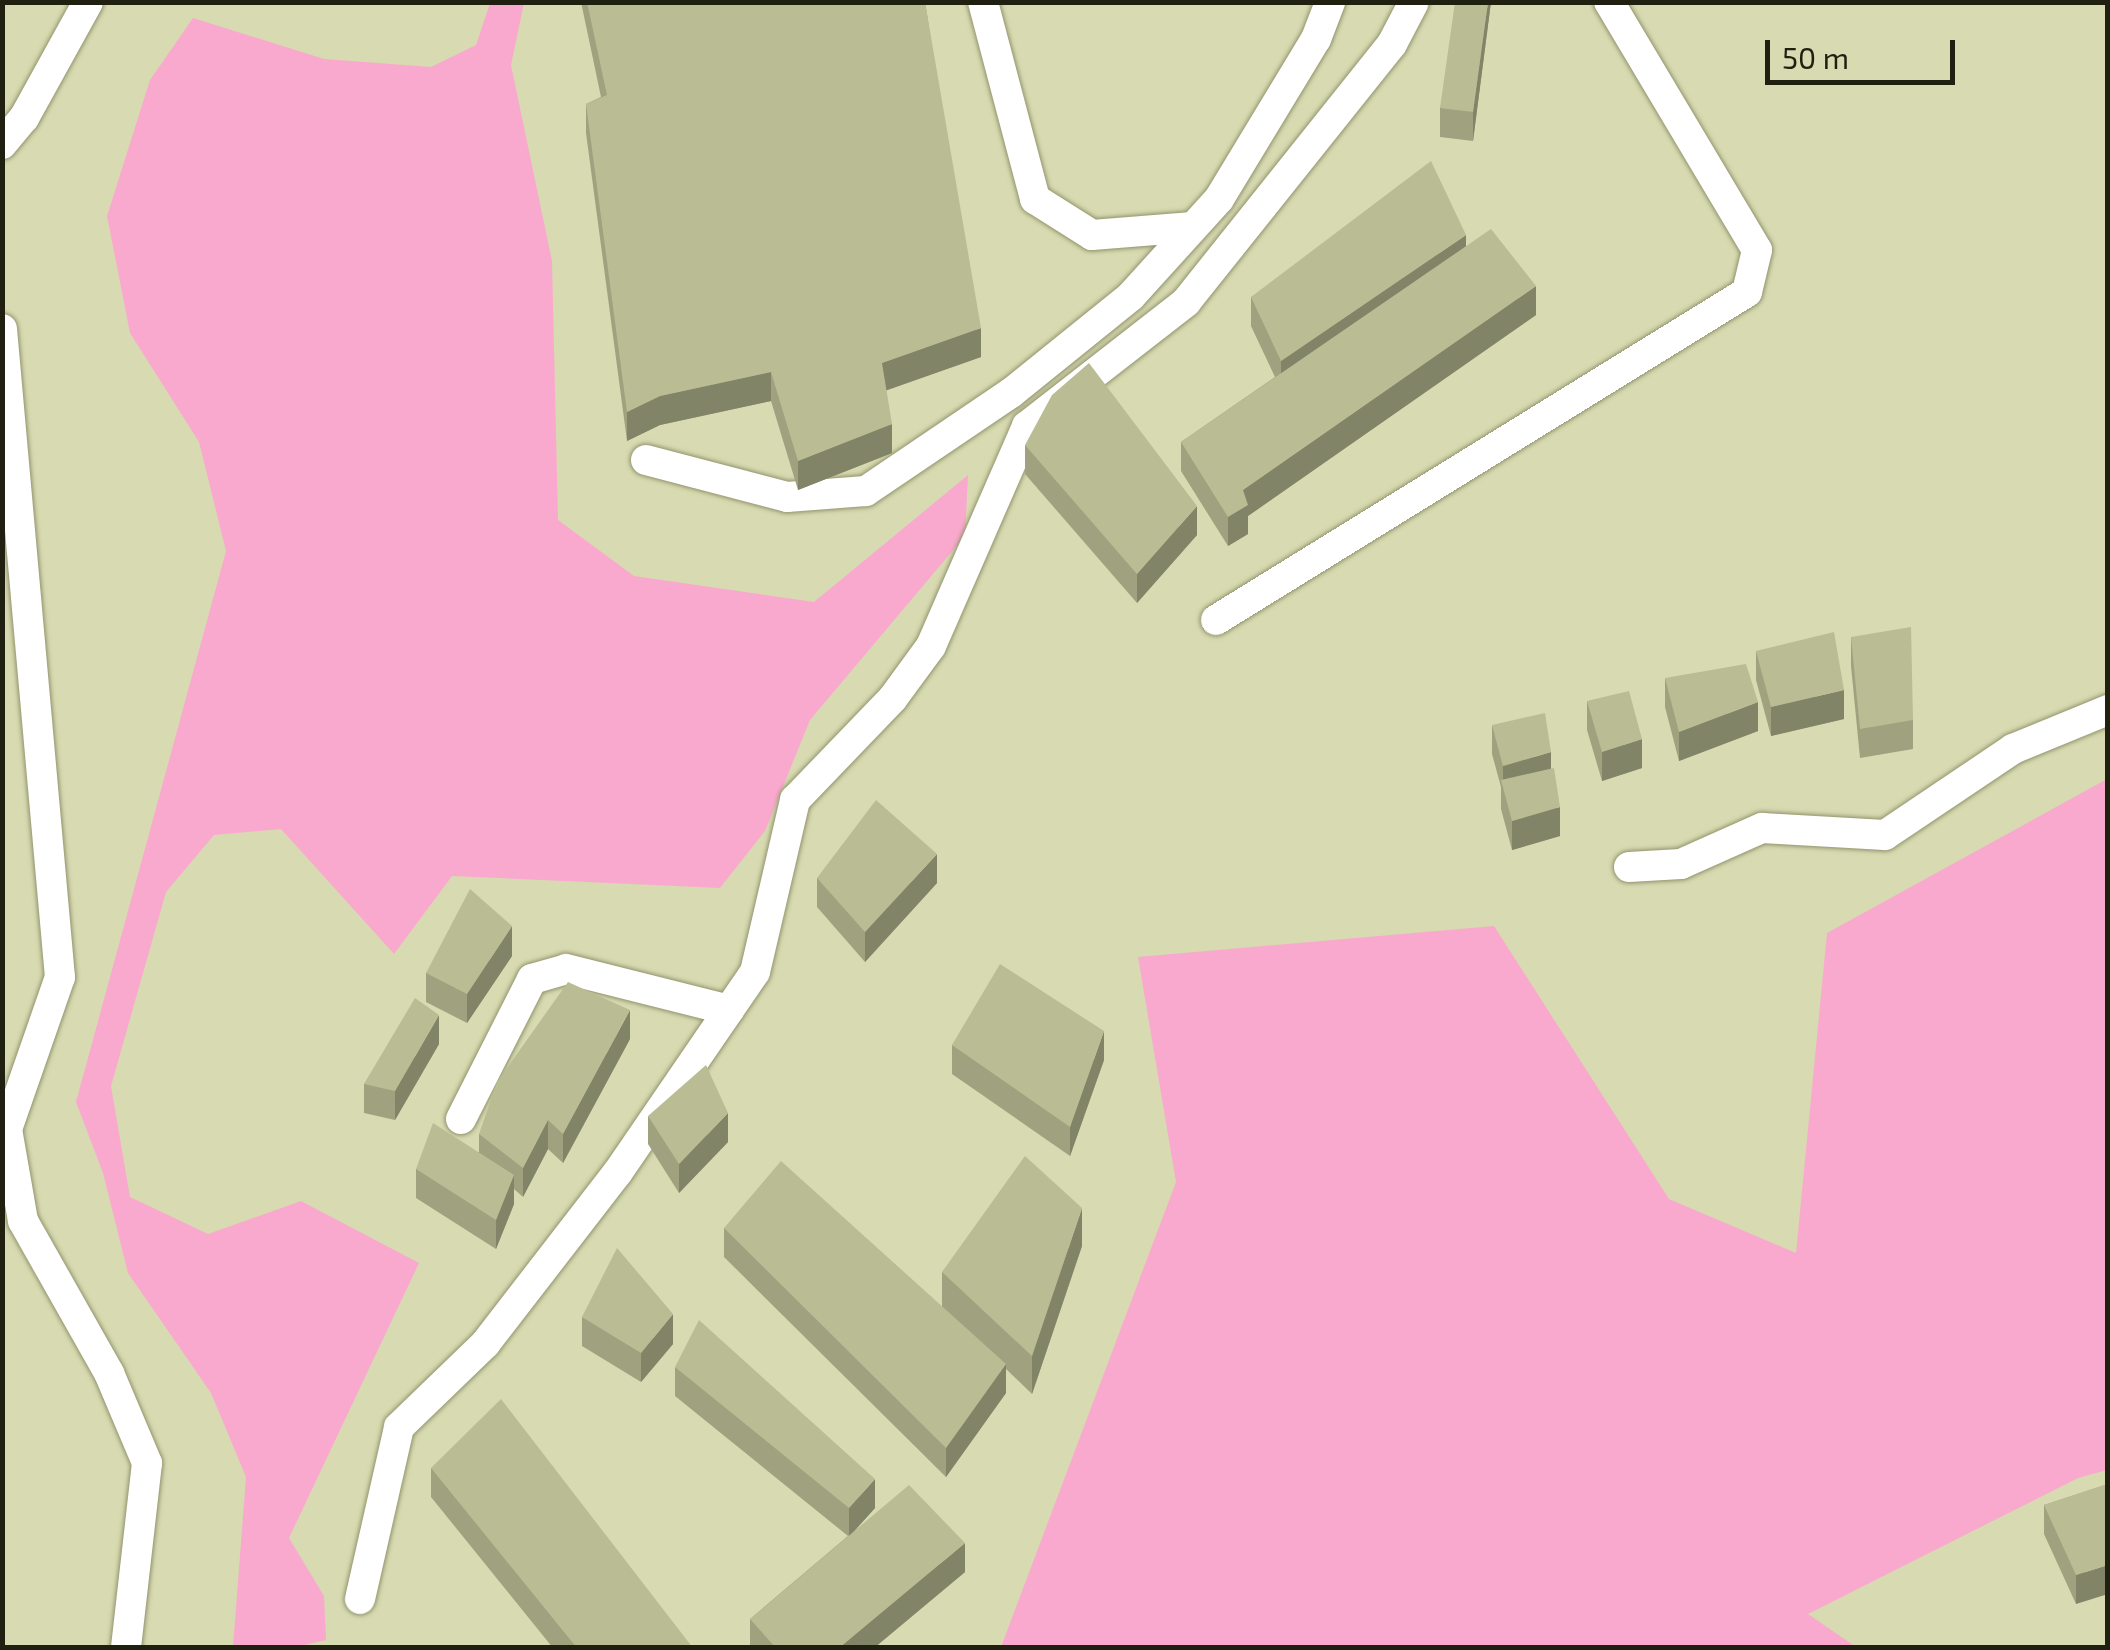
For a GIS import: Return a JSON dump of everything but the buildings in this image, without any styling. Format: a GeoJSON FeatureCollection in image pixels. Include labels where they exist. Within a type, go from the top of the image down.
{"type":"FeatureCollection","features":[{"type":"Feature","properties":{"kind":"street"},"geometry":{"type":"LineString","coordinates":[[2,144],[24,118],[88,2]]}},
{"type":"Feature","properties":{"kind":"street"},"geometry":{"type":"LineString","coordinates":[[983,2],[1035,198],[1092,235],[1193,226]]}},
{"type":"Feature","properties":{"kind":"street"},"geometry":{"type":"LineString","coordinates":[[646,460],[787,497],[866,491],[1011,393],[1130,296],[1218,199],[1297,71],[1330,2]]}},
{"type":"Feature","properties":{"kind":"street"},"geometry":{"type":"LineString","coordinates":[[360,1598],[399,1427],[485,1344],[618,1172],[755,972],[795,800],[893,698],[930,646],[1027,426],[1186,302],[1392,44],[1414,2]]}},
{"type":"Feature","properties":{"kind":"street"},"geometry":{"type":"LineString","coordinates":[[1216,620],[1747,292],[1756,250],[1609,2]]}},
{"type":"Feature","properties":{"kind":"street"},"geometry":{"type":"LineString","coordinates":[[2,328],[60,977],[7,1129],[23,1220],[109,1372],[147,1463],[126,1648]]}},
{"type":"Feature","properties":{"kind":"street"},"geometry":{"type":"LineString","coordinates":[[1630,867],[1681,864],[1762,828],[1884,835],[2013,749],[2108,710]]}},
{"type":"Feature","properties":{"kind":"street"},"geometry":{"type":"LineString","coordinates":[[461,1120],[532,979],[566,968],[729,1010]]}},
{"type":"Feature","properties":{"kind":"shaded area"},"geometry":{"type":"Polygon","coordinates":[[[490,3],[524,3],[511,65],[552,261],[558,520],[634,576],[814,602],[968,475],[965,536],[810,720],[765,831],[720,888],[452,876],[394,954],[281,829],[214,835],[166,892],[111,1086],[130,1197],[208,1234],[301,1201],[419,1263],[289,1538],[324,1596],[326,1640],[296,1647],[233,1647],[246,1477],[211,1393],[128,1273],[103,1173],[76,1102],[226,551],[199,442],[130,333],[107,216],[150,80],[193,18],[324,59],[431,67],[476,45],[490,3]]]}},
{"type":"Feature","properties":{"kind":"shaded area"},"geometry":{"type":"Polygon","coordinates":[[[2107,779],[2107,1470],[2078,1478],[1808,1614],[1856,1647],[1001,1647],[1176,1182],[1138,957],[1494,926],[1669,1199],[1796,1253],[1827,933],[2107,779]]]}}]}
